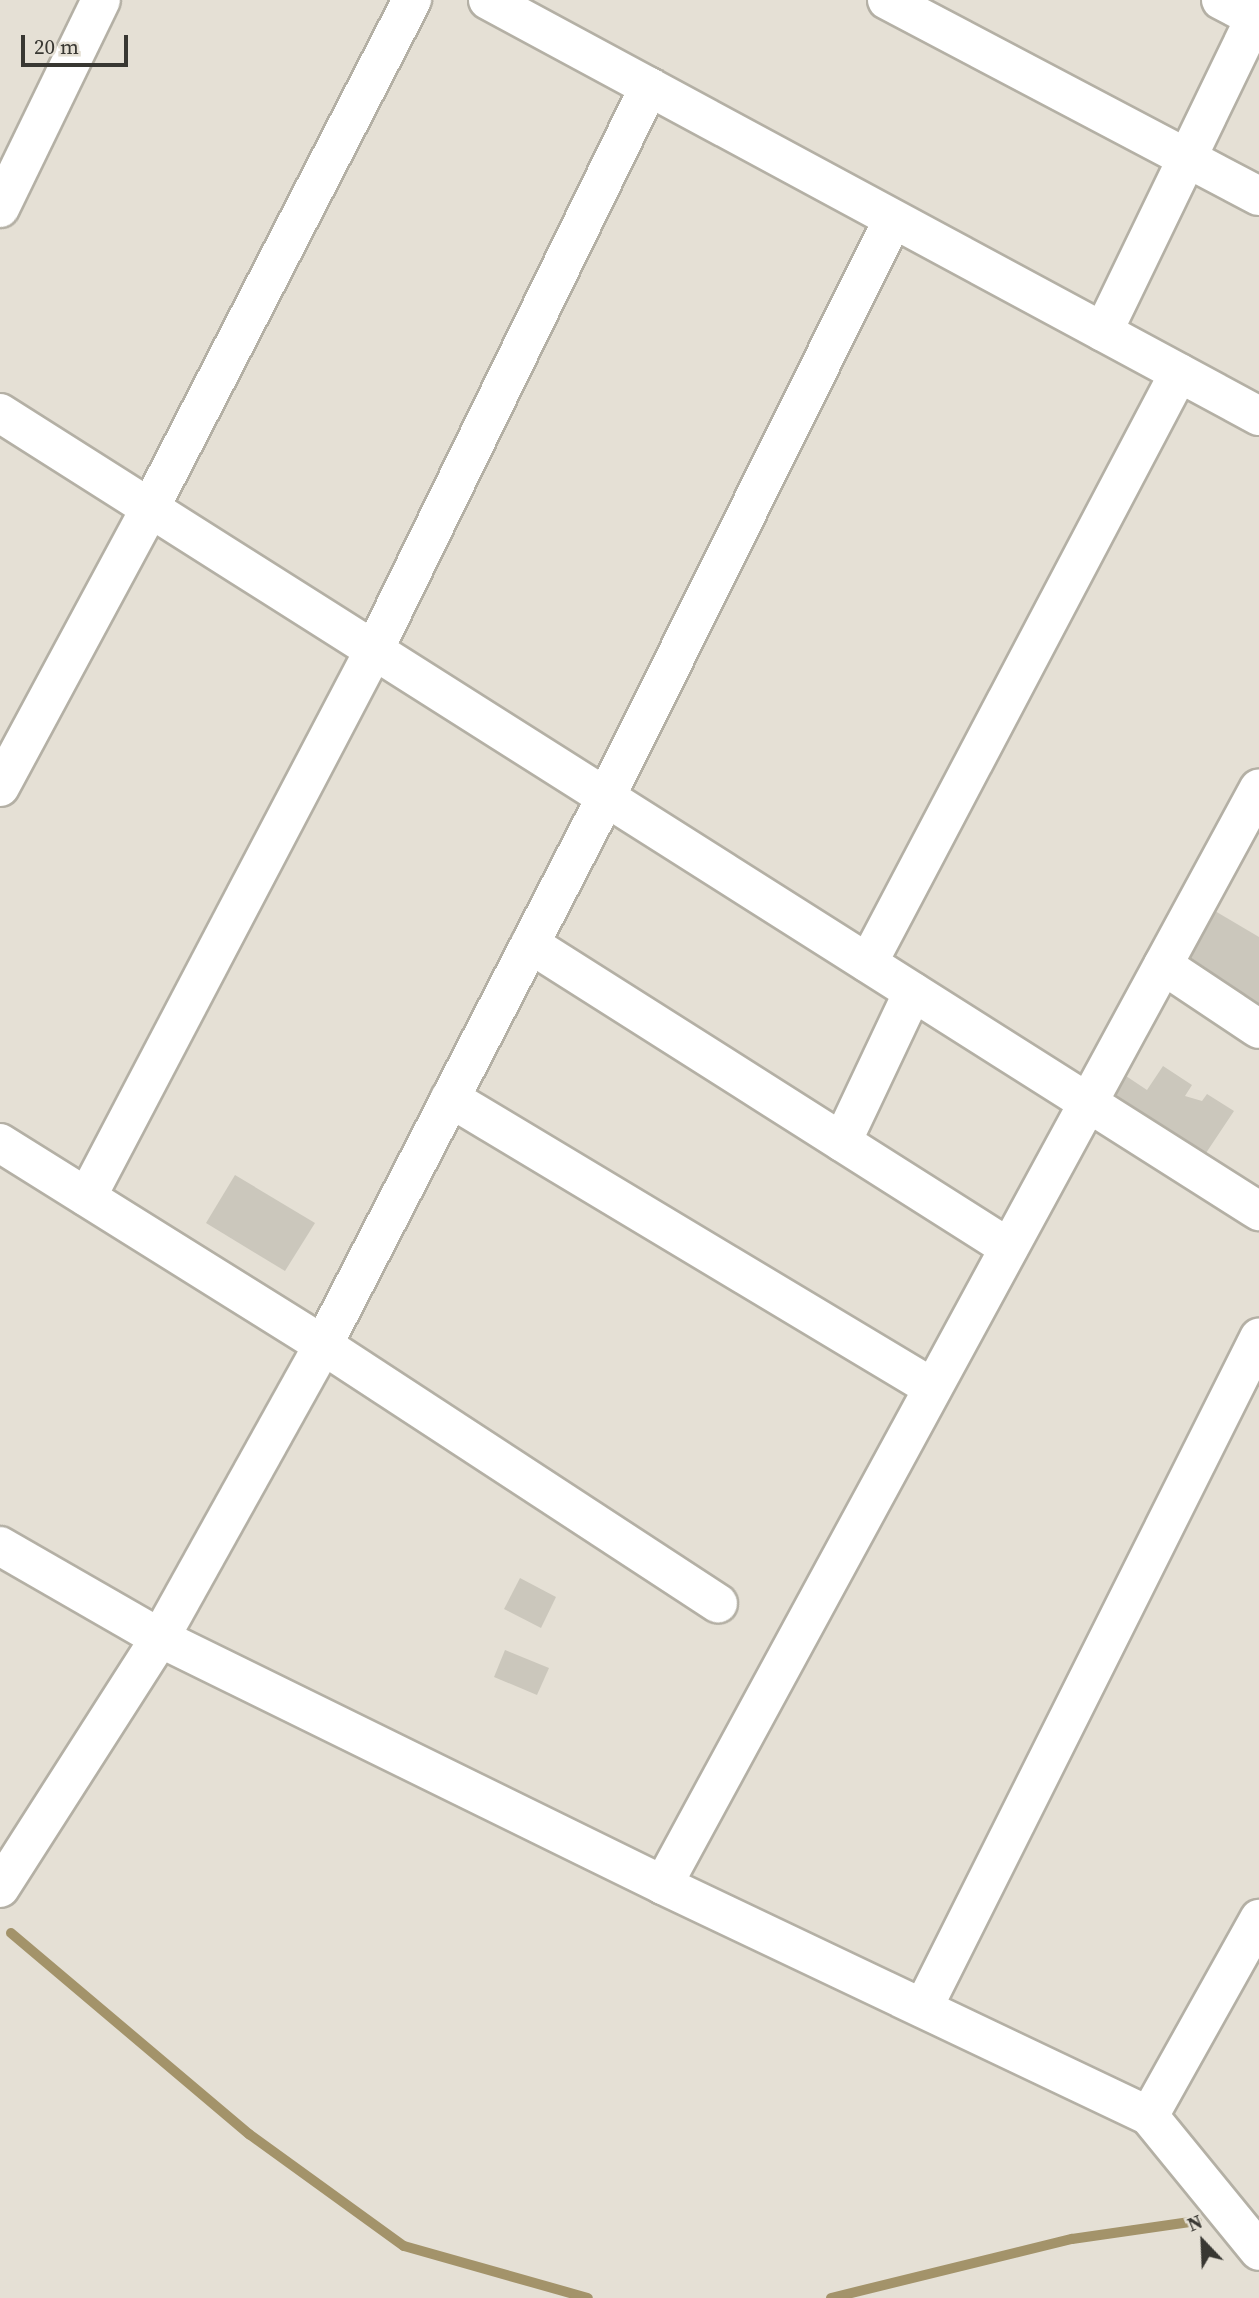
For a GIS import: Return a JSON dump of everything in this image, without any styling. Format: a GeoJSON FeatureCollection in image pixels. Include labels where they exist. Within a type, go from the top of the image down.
{"type":"FeatureCollection","features":[{"type":"Feature","properties":{"kind":"street"},"geometry":{"type":"LineString","coordinates":[[0,208],[101,0]]}},
{"type":"Feature","properties":{"kind":"street"},"geometry":{"type":"LineString","coordinates":[[0,787],[150,508],[412,0]]}},
{"type":"Feature","properties":{"kind":"street"},"geometry":{"type":"LineString","coordinates":[[488,0],[1259,416]]}},
{"type":"Feature","properties":{"kind":"street"},"geometry":{"type":"LineString","coordinates":[[887,0],[1259,196]]}},
{"type":"Feature","properties":{"kind":"street"},"geometry":{"type":"LineString","coordinates":[[1103,332],[1258,16],[1221,0]]}},
{"type":"Feature","properties":{"kind":"street"},"geometry":{"type":"LineString","coordinates":[[87,1197],[373,650],[649,87]]}},
{"type":"Feature","properties":{"kind":"street"},"geometry":{"type":"LineString","coordinates":[[0,1888],[160,1637],[323,1345],[606,797],[893,219]]}},
{"type":"Feature","properties":{"kind":"street"},"geometry":{"type":"LineString","coordinates":[[867,963],[1179,373]]}},
{"type":"Feature","properties":{"kind":"street"},"geometry":{"type":"LineString","coordinates":[[0,413],[1259,1212]]}},
{"type":"Feature","properties":{"kind":"street"},"geometry":{"type":"LineString","coordinates":[[663,1885],[1259,788]]}},
{"type":"Feature","properties":{"kind":"street"},"geometry":{"type":"LineString","coordinates":[[530,944],[1009,1248]]}},
{"type":"Feature","properties":{"kind":"street"},"geometry":{"type":"LineString","coordinates":[[1163,965],[1259,1029]]}},
{"type":"Feature","properties":{"kind":"street"},"geometry":{"type":"LineString","coordinates":[[842,1142],[913,992]]}},
{"type":"Feature","properties":{"kind":"street"},"geometry":{"type":"LineString","coordinates":[[450,1098],[933,1388]]}},
{"type":"Feature","properties":{"kind":"street"},"geometry":{"type":"LineString","coordinates":[[0,1143],[323,1345],[718,1603]]}},
{"type":"Feature","properties":{"kind":"street"},"geometry":{"type":"LineString","coordinates":[[923,2008],[1259,1338]]}},
{"type":"Feature","properties":{"kind":"street"},"geometry":{"type":"LineString","coordinates":[[0,1546],[160,1637],[663,1885],[1149,2116],[1259,2251]]}},
{"type":"Feature","properties":{"kind":"street"},"geometry":{"type":"LineString","coordinates":[[1149,2116],[1259,1919]]}},
{"type":"Feature","properties":{"kind":"building"},"geometry":{"type":"Polygon","coordinates":[[[1215,911],[1259,937],[1259,1006],[1185,962],[1215,911]]]}},
{"type":"Feature","properties":{"kind":"building"},"geometry":{"type":"Polygon","coordinates":[[[1163,1066],[1192,1085],[1185,1096],[1202,1101],[1207,1094],[1234,1111],[1204,1156],[1108,1105],[1126,1076],[1147,1090],[1163,1066]]]}},
{"type":"Feature","properties":{"kind":"building"},"geometry":{"type":"Polygon","coordinates":[[[235,1175],[315,1223],[285,1271],[206,1223],[235,1175]]]}},
{"type":"Feature","properties":{"kind":"building"},"geometry":{"type":"Polygon","coordinates":[[[520,1578],[556,1597],[541,1628],[504,1609],[520,1578]]]}},
{"type":"Feature","properties":{"kind":"building"},"geometry":{"type":"Polygon","coordinates":[[[505,1650],[549,1668],[537,1695],[494,1677],[505,1650]]]}},
{"type":"Feature","properties":{"kind":"waterway"},"geometry":{"type":"LineString","coordinates":[[11,1933],[249,2134],[404,2246],[588,2298]]}},
{"type":"Feature","properties":{"kind":"waterway"},"geometry":{"type":"LineString","coordinates":[[831,2298],[1072,2239],[1197,2221]]}}]}
